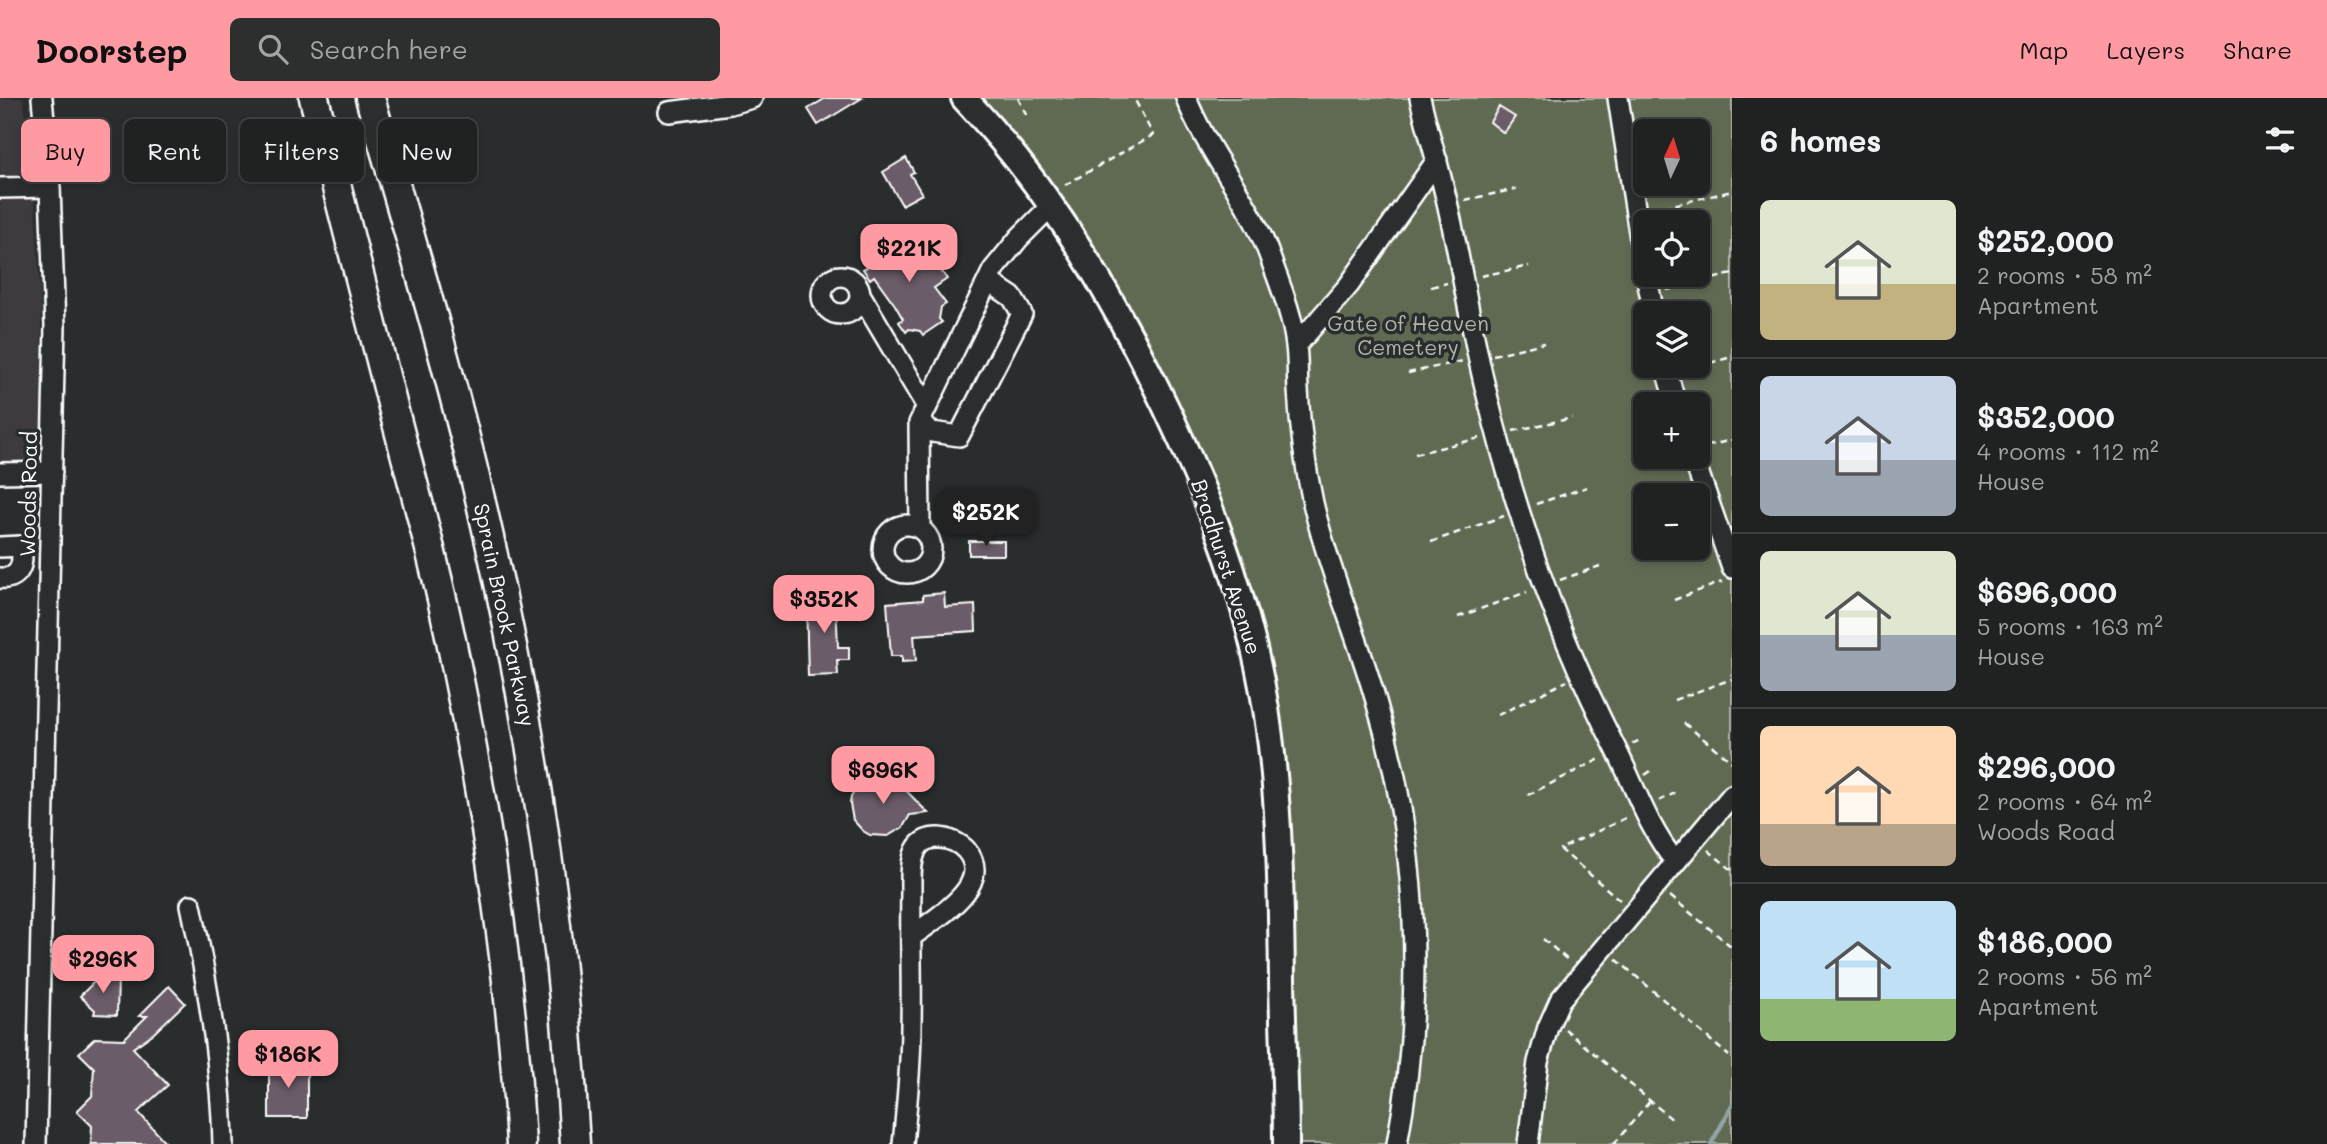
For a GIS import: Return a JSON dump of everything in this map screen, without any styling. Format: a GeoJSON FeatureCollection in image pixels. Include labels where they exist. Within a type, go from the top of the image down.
{"type":"FeatureCollection","features":[{"type":"Feature","properties":{"kind":"highway"},"geometry":{"type":"LineString","coordinates":[[314,98],[454,654],[474,758],[499,919],[512,1024],[521,1144]]}},
{"type":"Feature","properties":{"kind":"highway","name":"Sprain Brook Parkway"},"geometry":{"type":"LineString","coordinates":[[370,98],[464,433],[512,643],[531,749],[554,908],[566,1014],[576,1144]]}},
{"type":"Feature","properties":{"kind":"main road","name":"Bradhurst Avenue"},"geometry":{"type":"LineString","coordinates":[[964,98],[1009,148],[1058,195],[1189,453],[1218,529],[1244,611],[1262,687],[1278,811],[1286,1144]]}},
{"type":"Feature","properties":{"kind":"street","name":"Woods Road"},"geometry":{"type":"LineString","coordinates":[[36,1144],[55,326],[50,187],[42,98]]}},
{"type":"Feature","properties":{"kind":"street"},"geometry":{"type":"LineString","coordinates":[[669,112],[730,104],[752,98]]}},
{"type":"Feature","properties":{"kind":"street"},"geometry":{"type":"LineString","coordinates":[[1185,98],[1269,254],[1292,326],[1296,346],[1301,428],[1313,505],[1326,554],[1376,700],[1396,776],[1406,834],[1415,961],[1410,1056],[1397,1144]]}},
{"type":"Feature","properties":{"kind":"street"},"geometry":{"type":"LineString","coordinates":[[1420,98],[1451,220],[1485,387],[1508,475],[1543,586],[1602,725],[1660,842],[1675,861]]}},
{"type":"Feature","properties":{"kind":"street"},"geometry":{"type":"LineString","coordinates":[[1618,98],[1634,210]]}},
{"type":"Feature","properties":{"kind":"street"},"geometry":{"type":"LineString","coordinates":[[1296,346],[1349,285],[1437,160]]}},
{"type":"Feature","properties":{"kind":"street"},"geometry":{"type":"LineString","coordinates":[[0,188],[50,187]]}},
{"type":"Feature","properties":{"kind":"street"},"geometry":{"type":"LineString","coordinates":[[920,528],[923,415],[993,271],[1058,195]]}},
{"type":"Feature","properties":{"kind":"street"},"geometry":{"type":"LineString","coordinates":[[860,294],[932,432],[959,436],[1021,314],[1012,297],[988,281]]}},
{"type":"Feature","properties":{"kind":"street"},"geometry":{"type":"LineString","coordinates":[[1697,469],[1732,568]]}},
{"type":"Feature","properties":{"kind":"street"},"geometry":{"type":"LineString","coordinates":[[0,473],[52,472]]}},
{"type":"Feature","properties":{"kind":"street"},"geometry":{"type":"LineString","coordinates":[[0,547],[20,546],[23,561],[15,575],[8,579],[0,578]]}},
{"type":"Feature","properties":{"kind":"street"},"geometry":{"type":"LineString","coordinates":[[1528,1144],[1538,1062],[1560,1000],[1732,795]]}},
{"type":"Feature","properties":{"kind":"street"},"geometry":{"type":"LineString","coordinates":[[903,1144],[911,1027],[911,937],[912,864],[916,848],[925,840],[938,838],[955,841],[967,851],[975,867],[972,884],[960,900],[911,937]]}},
{"type":"Feature","properties":{"kind":"street"},"geometry":{"type":"LineString","coordinates":[[191,905],[215,1033],[222,1098],[223,1144]]}},
{"type":"Feature","properties":{"kind":"path"},"geometry":{"type":"LineString","coordinates":[[1018,98],[1027,116]]}},
{"type":"Feature","properties":{"kind":"path"},"geometry":{"type":"LineString","coordinates":[[1058,195],[1153,135],[1134,98]]}},
{"type":"Feature","properties":{"kind":"path"},"geometry":{"type":"LineString","coordinates":[[1451,220],[1466,199],[1516,189]]}},
{"type":"Feature","properties":{"kind":"path"},"geometry":{"type":"LineString","coordinates":[[1652,210],[1732,191]]}},
{"type":"Feature","properties":{"kind":"path"},"geometry":{"type":"LineString","coordinates":[[1464,280],[1529,266]]}},
{"type":"Feature","properties":{"kind":"path"},"geometry":{"type":"LineString","coordinates":[[1648,288],[1732,274]]}},
{"type":"Feature","properties":{"kind":"path"},"geometry":{"type":"LineString","coordinates":[[1710,363],[1732,357]]}},
{"type":"Feature","properties":{"kind":"path"},"geometry":{"type":"LineString","coordinates":[[1710,446],[1732,440]]}},
{"type":"Feature","properties":{"kind":"path"},"geometry":{"type":"LineString","coordinates":[[1674,600],[1732,579]]}},
{"type":"Feature","properties":{"kind":"path"},"geometry":{"type":"LineString","coordinates":[[1497,715],[1581,675]]}},
{"type":"Feature","properties":{"kind":"path"},"geometry":{"type":"LineString","coordinates":[[1674,701],[1732,679]]}},
{"type":"Feature","properties":{"kind":"path"},"geometry":{"type":"LineString","coordinates":[[1684,723],[1732,762]]}},
{"type":"Feature","properties":{"kind":"path"},"geometry":{"type":"LineString","coordinates":[[1528,794],[1640,740]]}},
{"type":"Feature","properties":{"kind":"path"},"geometry":{"type":"LineString","coordinates":[[1634,912],[1560,849],[1675,793]]}},
{"type":"Feature","properties":{"kind":"path"},"geometry":{"type":"LineString","coordinates":[[1695,839],[1732,870]]}},
{"type":"Feature","properties":{"kind":"path"},"geometry":{"type":"LineString","coordinates":[[1657,885],[1732,947]]}},
{"type":"Feature","properties":{"kind":"path"},"geometry":{"type":"LineString","coordinates":[[1543,939],[1583,971]]}},
{"type":"Feature","properties":{"kind":"path"},"geometry":{"type":"LineString","coordinates":[[1603,948],[1729,1056]]}},
{"type":"Feature","properties":{"kind":"path"},"geometry":{"type":"LineString","coordinates":[[1552,1018],[1674,1121]]}},
{"type":"Feature","properties":{"kind":"path"},"geometry":{"type":"LineString","coordinates":[[1614,1144],[1650,1101]]}},
{"type":"Feature","properties":{"kind":"shaded area"},"geometry":{"type":"Polygon","coordinates":[[[0,98],[23,98],[25,119],[21,119],[21,182],[32,182],[35,206],[41,309],[42,437],[38,452],[28,459],[0,461],[0,98]]]}},
{"type":"Feature","properties":{"kind":"green space","name":"Gate of Heaven Cemetery"},"geometry":{"type":"Polygon","coordinates":[[[977,98],[1732,98],[1732,1144],[1297,1144],[1288,804],[1273,679],[1258,616],[1237,547],[1208,468],[1147,337],[1102,261],[1052,185],[977,98]]]}},
{"type":"Feature","properties":{"kind":"building"},"geometry":{"type":"Polygon","coordinates":[[[826,98],[862,98],[818,125],[808,109],[826,98]]]}},
{"type":"Feature","properties":{"kind":"building"},"geometry":{"type":"Polygon","coordinates":[[[1499,107],[1515,117],[1504,133],[1490,122],[1499,107]]]}},
{"type":"Feature","properties":{"kind":"building"},"geometry":{"type":"Polygon","coordinates":[[[906,158],[914,172],[910,174],[922,194],[902,205],[883,172],[906,158]]]}},
{"type":"Feature","properties":{"kind":"building"},"geometry":{"type":"Polygon","coordinates":[[[886,239],[900,245],[904,242],[915,259],[927,250],[947,279],[934,288],[946,304],[941,307],[939,319],[942,322],[923,335],[920,331],[909,329],[906,332],[899,322],[903,319],[895,305],[874,276],[870,279],[863,269],[867,267],[871,255],[868,252],[886,239]]]}},
{"type":"Feature","properties":{"kind":"building"},"geometry":{"type":"Polygon","coordinates":[[[969,541],[1004,541],[1004,555],[969,555],[969,541]]]}},
{"type":"Feature","properties":{"kind":"building"},"geometry":{"type":"Polygon","coordinates":[[[835,579],[838,647],[849,647],[849,660],[837,660],[838,675],[808,676],[806,600],[815,600],[835,579]]]}},
{"type":"Feature","properties":{"kind":"building"},"geometry":{"type":"Polygon","coordinates":[[[944,593],[945,607],[975,605],[976,631],[914,635],[916,661],[902,662],[902,656],[891,656],[887,603],[923,600],[923,595],[944,593]]]}},
{"type":"Feature","properties":{"kind":"building"},"geometry":{"type":"Polygon","coordinates":[[[877,776],[895,779],[928,813],[910,815],[903,827],[888,836],[870,835],[863,831],[853,820],[851,797],[860,783],[877,776]]]}},
{"type":"Feature","properties":{"kind":"building"},"geometry":{"type":"Polygon","coordinates":[[[96,976],[118,977],[117,1015],[94,1014],[95,1010],[80,996],[95,981],[96,976]]]}},
{"type":"Feature","properties":{"kind":"building"},"geometry":{"type":"Polygon","coordinates":[[[169,986],[185,1003],[154,1033],[133,1048],[168,1085],[138,1112],[167,1144],[91,1144],[92,1126],[77,1111],[92,1096],[94,1068],[79,1053],[95,1038],[124,1039],[147,1016],[139,1016],[169,986]]]}},
{"type":"Feature","properties":{"kind":"building"},"geometry":{"type":"Polygon","coordinates":[[[307,1062],[307,1118],[269,1118],[269,1063],[307,1062]]]}},
{"type":"Feature","properties":{"kind":"waterway"},"geometry":{"type":"LineString","coordinates":[[1711,1144],[1732,1106]]}}]}
